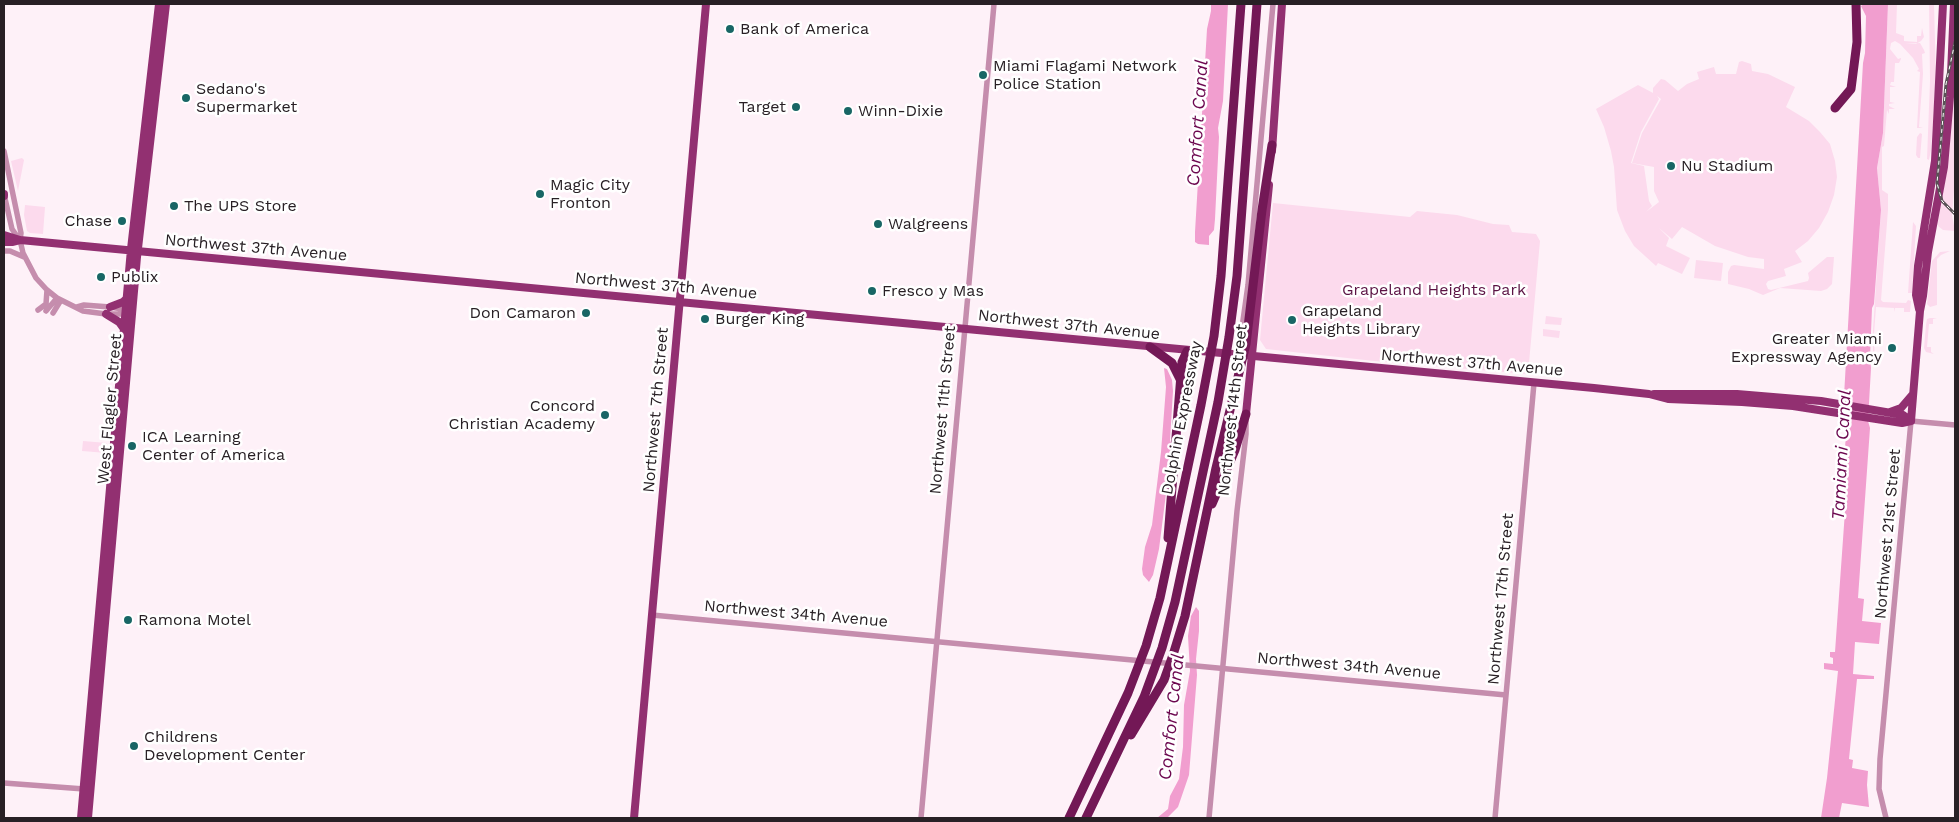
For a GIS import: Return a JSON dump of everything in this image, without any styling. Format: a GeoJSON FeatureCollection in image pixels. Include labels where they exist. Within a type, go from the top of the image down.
{"type":"FeatureCollection","features":[{"type":"Feature","properties":{"kind":"highway","name":"Dolphin Expressway"},"geometry":{"type":"LineString","coordinates":[[1069,818],[1136,675],[1146,646],[1166,571],[1214,336],[1221,276],[1240,4]]}},
{"type":"Feature","properties":{"kind":"highway","name":"Dolphin Expressway"},"geometry":{"type":"LineString","coordinates":[[1086,818],[1152,676],[1162,648],[1175,602],[1224,371],[1238,258],[1257,4]]}},
{"type":"Feature","properties":{"kind":"highway"},"geometry":{"type":"LineString","coordinates":[[1835,108],[1850,88],[1857,42],[1856,4]]}},
{"type":"Feature","properties":{"kind":"highway"},"geometry":{"type":"LineString","coordinates":[[1102,784],[1167,672],[1185,616],[1216,468],[1246,344],[1262,210],[1272,146]]}},
{"type":"Feature","properties":{"kind":"highway"},"geometry":{"type":"LineString","coordinates":[[1150,347],[1172,363],[1180,382]]}},
{"type":"Feature","properties":{"kind":"highway"},"geometry":{"type":"LineString","coordinates":[[1166,571],[1179,419],[1180,382],[1183,357],[1187,350]]}},
{"type":"Feature","properties":{"kind":"highway"},"geometry":{"type":"LineString","coordinates":[[1208,513],[1235,450],[1246,414]]}},
{"type":"Feature","properties":{"kind":"main road","name":"West Flagler Street"},"geometry":{"type":"LineString","coordinates":[[88,818],[134,250],[159,4]]}},
{"type":"Feature","properties":{"kind":"main road","name":"West Flagler Street"},"geometry":{"type":"LineString","coordinates":[[81,818],[127,298],[153,122],[166,4]]}},
{"type":"Feature","properties":{"kind":"main road","name":"Northwest 7th Street"},"geometry":{"type":"LineString","coordinates":[[634,818],[706,4]]}},
{"type":"Feature","properties":{"kind":"main road","name":"Northwest 14th Street"},"geometry":{"type":"LineString","coordinates":[[1246,414],[1268,210],[1282,4]]}},
{"type":"Feature","properties":{"kind":"main road","name":"Northwest 21st Street"},"geometry":{"type":"LineString","coordinates":[[1920,311],[1916,295],[1918,266],[1934,168],[1941,69],[1943,4]]}},
{"type":"Feature","properties":{"kind":"main road"},"geometry":{"type":"LineString","coordinates":[[1954,6],[1955,23]]}},
{"type":"Feature","properties":{"kind":"main road","name":"Northwest 21st Street"},"geometry":{"type":"LineString","coordinates":[[1912,420],[1920,311],[1929,245],[1944,167],[1953,97],[1954,6]]}},
{"type":"Feature","properties":{"kind":"main road"},"geometry":{"type":"LineString","coordinates":[[154,44],[160,60]]}},
{"type":"Feature","properties":{"kind":"main road"},"geometry":{"type":"LineString","coordinates":[[1941,69],[1943,92],[1947,96],[1953,97]]}},
{"type":"Feature","properties":{"kind":"main road"},"geometry":{"type":"LineString","coordinates":[[148,106],[153,122]]}},
{"type":"Feature","properties":{"kind":"main road"},"geometry":{"type":"LineString","coordinates":[[4,235],[20,240]]}},
{"type":"Feature","properties":{"kind":"main road"},"geometry":{"type":"LineString","coordinates":[[4,242],[20,240]]}},
{"type":"Feature","properties":{"kind":"main road","name":"Northwest 37th Avenue"},"geometry":{"type":"LineString","coordinates":[[20,240],[1649,394],[1737,394],[1843,404],[1903,415],[1912,420]]}},
{"type":"Feature","properties":{"kind":"main road"},"geometry":{"type":"LineString","coordinates":[[124,329],[108,311],[127,298]]}},
{"type":"Feature","properties":{"kind":"main road","name":"Northwest 37th Avenue"},"geometry":{"type":"LineString","coordinates":[[1649,394],[1668,400],[1763,403],[1902,423],[1912,420]]}},
{"type":"Feature","properties":{"kind":"main road"},"geometry":{"type":"LineString","coordinates":[[1890,412],[1901,408],[1913,394]]}},
{"type":"Feature","properties":{"kind":"main road"},"geometry":{"type":"LineString","coordinates":[[84,789],[91,782]]}},
{"type":"Feature","properties":{"kind":"street","name":"Northwest 11th Street"},"geometry":{"type":"LineString","coordinates":[[921,818],[994,4]]}},
{"type":"Feature","properties":{"kind":"street","name":"Northwest 14th Street"},"geometry":{"type":"LineString","coordinates":[[1238,356],[1245,310],[1273,4]]}},
{"type":"Feature","properties":{"kind":"street"},"geometry":{"type":"LineString","coordinates":[[4,151],[21,233],[20,240],[24,257],[32,272],[47,290],[59,299],[77,307],[84,305],[108,311],[122,309],[126,312]]}},
{"type":"Feature","properties":{"kind":"street"},"geometry":{"type":"LineString","coordinates":[[4,194],[14,199]]}},
{"type":"Feature","properties":{"kind":"street"},"geometry":{"type":"LineString","coordinates":[[4,194],[12,229],[20,240]]}},
{"type":"Feature","properties":{"kind":"street"},"geometry":{"type":"LineString","coordinates":[[4,251],[10,251],[24,257]]}},
{"type":"Feature","properties":{"kind":"street"},"geometry":{"type":"LineString","coordinates":[[38,310],[46,304],[47,290]]}},
{"type":"Feature","properties":{"kind":"street"},"geometry":{"type":"LineString","coordinates":[[46,311],[59,299]]}},
{"type":"Feature","properties":{"kind":"street"},"geometry":{"type":"LineString","coordinates":[[53,313],[59,299]]}},
{"type":"Feature","properties":{"kind":"street","name":"Northwest 17th Street"},"geometry":{"type":"LineString","coordinates":[[1495,818],[1534,383]]}},
{"type":"Feature","properties":{"kind":"street","name":"Northwest 14th Street"},"geometry":{"type":"LineString","coordinates":[[1209,818],[1246,434],[1246,414]]}},
{"type":"Feature","properties":{"kind":"street","name":"Northwest 37th Avenue"},"geometry":{"type":"LineString","coordinates":[[1912,420],[1955,425]]}},
{"type":"Feature","properties":{"kind":"street","name":"Northwest 21st Street"},"geometry":{"type":"LineString","coordinates":[[1886,818],[1879,789],[1880,759],[1912,420]]}},
{"type":"Feature","properties":{"kind":"street","name":"Northwest 34th Avenue"},"geometry":{"type":"LineString","coordinates":[[652,615],[1506,695]]}},
{"type":"Feature","properties":{"kind":"street"},"geometry":{"type":"LineString","coordinates":[[4,783],[84,789]]}},
{"type":"Feature","properties":{"kind":"green space"},"geometry":{"type":"Polygon","coordinates":[[[1888,4],[1897,4],[1896,33],[1904,36],[1904,41],[1917,42],[1917,36],[1921,36],[1922,28],[1924,37],[1917,43],[1920,43],[1925,53],[1922,54],[1923,74],[1919,127],[1923,128],[1917,128],[1920,72],[1917,71],[1919,69],[1913,58],[1895,41],[1891,43],[1890,49],[1898,59],[1901,59],[1899,63],[1895,63],[1894,82],[1891,82],[1890,85],[1896,87],[1890,87],[1890,102],[1895,103],[1889,104],[1889,106],[1895,109],[1889,109],[1889,114],[1887,110],[1884,146],[1882,147],[1882,190],[1888,194],[1888,210],[1881,300],[1883,302],[1906,303],[1908,300],[1911,301],[1910,312],[1904,312],[1904,308],[1895,308],[1894,312],[1894,308],[1876,307],[1874,334],[1875,368],[1873,330],[1881,210],[1877,168],[1883,133],[1888,4]]]}},
{"type":"Feature","properties":{"kind":"green space"},"geometry":{"type":"Polygon","coordinates":[[[1929,4],[1934,4],[1936,79],[1929,160],[1927,159],[1930,81],[1929,4]]]}},
{"type":"Feature","properties":{"kind":"green space"},"geometry":{"type":"Polygon","coordinates":[[[1739,62],[1751,64],[1752,71],[1768,74],[1795,87],[1786,107],[1809,121],[1830,144],[1837,177],[1834,195],[1828,212],[1819,228],[1808,241],[1795,251],[1802,262],[1784,269],[1786,276],[1768,281],[1766,284],[1768,289],[1771,290],[1808,281],[1808,273],[1827,257],[1834,257],[1832,284],[1827,289],[1821,291],[1780,288],[1763,295],[1749,289],[1728,284],[1728,272],[1731,266],[1764,269],[1764,259],[1748,257],[1715,246],[1682,227],[1672,239],[1659,228],[1669,238],[1666,246],[1690,258],[1682,274],[1658,263],[1656,266],[1634,246],[1625,231],[1617,210],[1611,151],[1596,109],[1638,85],[1653,93],[1653,88],[1661,79],[1678,91],[1687,84],[1699,79],[1697,72],[1714,67],[1716,74],[1736,74],[1739,62]],[[1657,96],[1659,99],[1641,132],[1631,163],[1644,166],[1649,201],[1652,206],[1646,212],[1659,202],[1654,191],[1654,167],[1632,163],[1642,133],[1661,99],[1657,96]]]}},
{"type":"Feature","properties":{"kind":"green space"},"geometry":{"type":"Polygon","coordinates":[[[1955,98],[1955,178],[1952,215],[1955,231],[1943,230],[1938,226],[1937,222],[1947,172],[1953,99],[1955,98]]]}},
{"type":"Feature","properties":{"kind":"green space"},"geometry":{"type":"Polygon","coordinates":[[[1920,133],[1922,134],[1920,158],[1918,158],[1916,155],[1917,137],[1920,133]]]}},
{"type":"Feature","properties":{"kind":"green space"},"geometry":{"type":"Polygon","coordinates":[[[22,158],[24,160],[18,191],[11,161],[22,158]]]}},
{"type":"Feature","properties":{"kind":"green space","name":"Grapeland Heights Park"},"geometry":{"type":"Polygon","coordinates":[[[1273,203],[1410,217],[1417,211],[1457,215],[1493,224],[1509,225],[1512,232],[1536,234],[1540,241],[1528,374],[1374,361],[1266,349],[1260,340],[1273,203]]]}},
{"type":"Feature","properties":{"kind":"green space"},"geometry":{"type":"Polygon","coordinates":[[[25,205],[45,207],[43,234],[27,231],[24,215],[25,205]]]}},
{"type":"Feature","properties":{"kind":"green space"},"geometry":{"type":"Polygon","coordinates":[[[1913,222],[1916,226],[1912,293],[1908,293],[1913,222]]]}},
{"type":"Feature","properties":{"kind":"green space"},"geometry":{"type":"Polygon","coordinates":[[[1950,251],[1937,259],[1937,305],[1930,307],[1927,304],[1932,261],[1940,252],[1950,251]]]}},
{"type":"Feature","properties":{"kind":"green space"},"geometry":{"type":"Polygon","coordinates":[[[1696,260],[1723,263],[1721,281],[1694,278],[1696,260]]]}},
{"type":"Feature","properties":{"kind":"green space"},"geometry":{"type":"Polygon","coordinates":[[[1546,316],[1562,318],[1561,325],[1545,324],[1546,316]]]}},
{"type":"Feature","properties":{"kind":"green space"},"geometry":{"type":"Polygon","coordinates":[[[1937,318],[1933,319],[1933,324],[1929,324],[1927,347],[1931,347],[1931,352],[1934,354],[1926,352],[1924,348],[1927,319],[1937,318]]]}},
{"type":"Feature","properties":{"kind":"green space"},"geometry":{"type":"Polygon","coordinates":[[[1543,329],[1560,331],[1559,338],[1543,336],[1543,329]]]}},
{"type":"Feature","properties":{"kind":"green space"},"geometry":{"type":"Polygon","coordinates":[[[83,441],[107,443],[107,453],[82,451],[83,441]]]}},
{"type":"Feature","properties":{"kind":"shaded area"},"geometry":{"type":"Polygon","coordinates":[[[1211,4],[1228,4],[1223,101],[1218,128],[1215,219],[1214,230],[1209,236],[1209,245],[1195,242],[1195,232],[1207,29],[1211,4]]]}},
{"type":"Feature","properties":{"kind":"shaded area"},"geometry":{"type":"Polygon","coordinates":[[[1864,4],[1888,4],[1883,133],[1877,168],[1881,210],[1874,304],[1872,308],[1868,421],[1870,428],[1858,598],[1864,599],[1862,621],[1881,623],[1879,644],[1855,642],[1853,674],[1874,676],[1874,679],[1857,679],[1849,759],[1853,760],[1852,768],[1868,771],[1869,807],[1842,803],[1839,818],[1821,818],[1838,671],[1824,669],[1824,663],[1833,664],[1830,652],[1835,652],[1846,497],[1843,474],[1847,421],[1845,420],[1844,396],[1865,53],[1866,16],[1861,6],[1864,4]]]}},
{"type":"Feature","properties":{"kind":"shaded area"},"geometry":{"type":"Polygon","coordinates":[[[1164,368],[1167,369],[1172,380],[1170,440],[1172,446],[1159,549],[1153,575],[1149,582],[1143,575],[1142,569],[1145,547],[1152,525],[1161,452],[1166,387],[1164,368]]]}},
{"type":"Feature","properties":{"kind":"shaded area"},"geometry":{"type":"Polygon","coordinates":[[[1196,607],[1199,611],[1199,631],[1189,775],[1178,807],[1167,818],[1157,818],[1168,809],[1170,796],[1179,779],[1183,747],[1184,705],[1190,671],[1188,636],[1191,616],[1196,607]]]}},
{"type":"Feature","properties":{"kind":"railway"},"geometry":{"type":"LineString","coordinates":[[1955,42],[1946,84],[1937,183],[1942,201],[1955,214]]}},
{"type":"Feature","properties":{"kind":"place","name":"Bank of America"},"geometry":{"type":"Point","coordinates":[730,29]}},
{"type":"Feature","properties":{"kind":"place","name":"Miami Flagami Network Police Station"},"geometry":{"type":"Point","coordinates":[983,75]}},
{"type":"Feature","properties":{"kind":"place","name":"Sedano's Supermarket"},"geometry":{"type":"Point","coordinates":[186,98]}},
{"type":"Feature","properties":{"kind":"place","name":"Target"},"geometry":{"type":"Point","coordinates":[796,107]}},
{"type":"Feature","properties":{"kind":"place","name":"Winn-Dixie"},"geometry":{"type":"Point","coordinates":[848,111]}},
{"type":"Feature","properties":{"kind":"place","name":"Nu Stadium"},"geometry":{"type":"Point","coordinates":[1671,166]}},
{"type":"Feature","properties":{"kind":"place","name":"Magic City Fronton"},"geometry":{"type":"Point","coordinates":[540,194]}},
{"type":"Feature","properties":{"kind":"place","name":"The UPS Store"},"geometry":{"type":"Point","coordinates":[174,206]}},
{"type":"Feature","properties":{"kind":"place","name":"Chase"},"geometry":{"type":"Point","coordinates":[122,221]}},
{"type":"Feature","properties":{"kind":"place","name":"Walgreens"},"geometry":{"type":"Point","coordinates":[878,224]}},
{"type":"Feature","properties":{"kind":"place","name":"Publix"},"geometry":{"type":"Point","coordinates":[101,277]}},
{"type":"Feature","properties":{"kind":"place","name":"Fresco y Mas"},"geometry":{"type":"Point","coordinates":[872,291]}},
{"type":"Feature","properties":{"kind":"place","name":"Don Camaron"},"geometry":{"type":"Point","coordinates":[586,313]}},
{"type":"Feature","properties":{"kind":"place","name":"Burger King"},"geometry":{"type":"Point","coordinates":[705,319]}},
{"type":"Feature","properties":{"kind":"place","name":"Grapeland Heights Library"},"geometry":{"type":"Point","coordinates":[1292,320]}},
{"type":"Feature","properties":{"kind":"place","name":"Greater Miami Expressway Agency"},"geometry":{"type":"Point","coordinates":[1892,348]}},
{"type":"Feature","properties":{"kind":"place","name":"Concord Christian Academy"},"geometry":{"type":"Point","coordinates":[605,415]}},
{"type":"Feature","properties":{"kind":"place","name":"ICA Learning Center of America"},"geometry":{"type":"Point","coordinates":[132,446]}},
{"type":"Feature","properties":{"kind":"place","name":"Ramona Motel"},"geometry":{"type":"Point","coordinates":[128,620]}},
{"type":"Feature","properties":{"kind":"place","name":"Childrens Development Center"},"geometry":{"type":"Point","coordinates":[134,746]}},
{"type":"Feature","properties":{"kind":"water label","name":"Comfort Canal"},"geometry":{"type":"Point","coordinates":[1198,123]}},
{"type":"Feature","properties":{"kind":"water label","name":"Tamiami Canal"},"geometry":{"type":"Point","coordinates":[1842,455]}},
{"type":"Feature","properties":{"kind":"water label","name":"Comfort Canal"},"geometry":{"type":"Point","coordinates":[1172,717]}}]}
